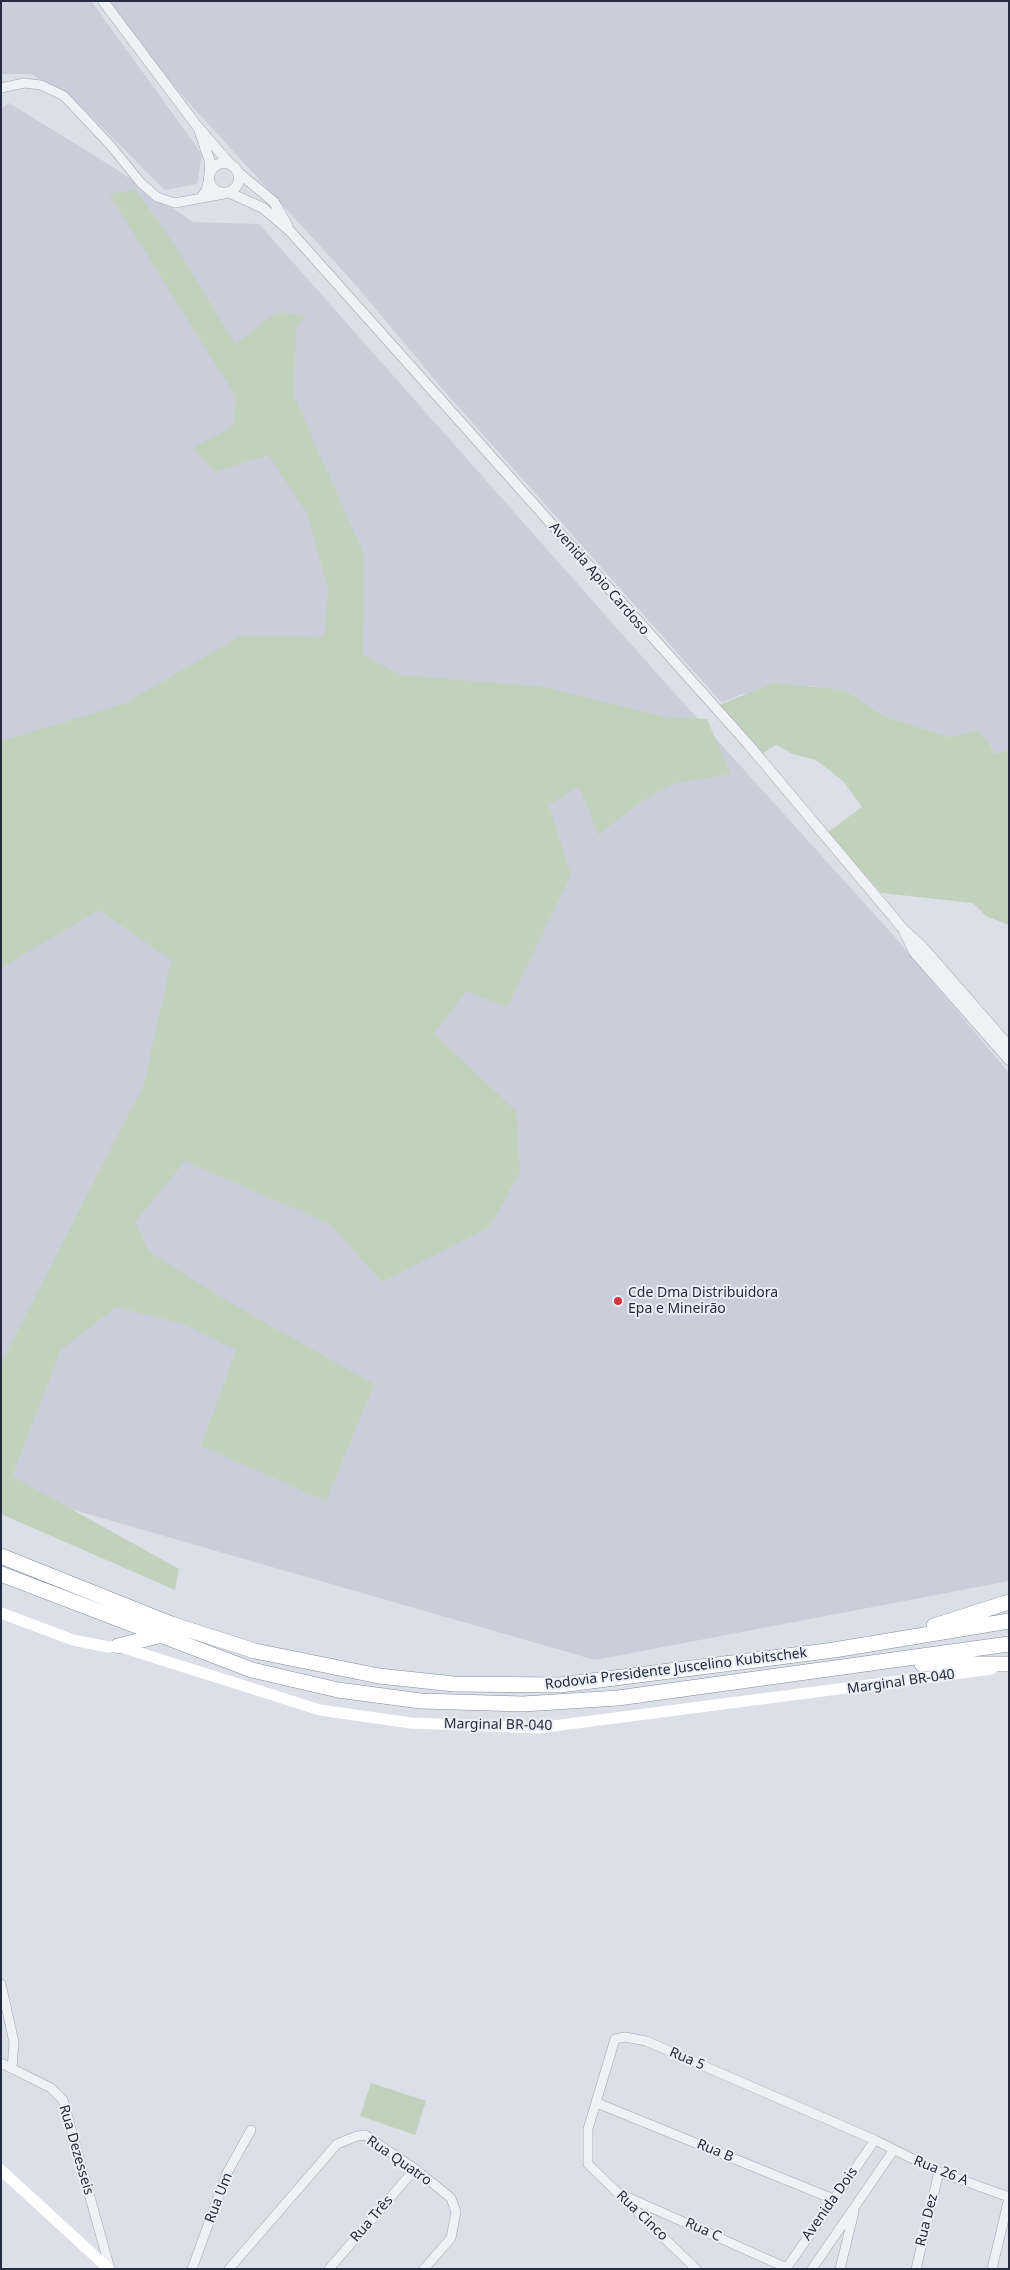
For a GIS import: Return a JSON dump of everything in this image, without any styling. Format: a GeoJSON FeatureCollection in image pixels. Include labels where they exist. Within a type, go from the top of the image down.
{"type":"FeatureCollection","features":[{"type":"Feature","properties":{"kind":"highway","name":"Rodovia Presidente Juscelino Kubitschek"},"geometry":{"type":"LineString","coordinates":[[1,1556],[171,1624],[255,1651],[379,1676],[445,1683],[506,1686],[560,1685],[882,1643],[1009,1621]]}},
{"type":"Feature","properties":{"kind":"highway","name":"Rodovia Presidente Juscelino Kubitschek"},"geometry":{"type":"LineString","coordinates":[[1,1574],[252,1670],[338,1690],[421,1701],[522,1704],[618,1698],[876,1664],[1009,1644]]}},
{"type":"Feature","properties":{"kind":"highway"},"geometry":{"type":"LineString","coordinates":[[882,1643],[1009,1602]]}},
{"type":"Feature","properties":{"kind":"highway"},"geometry":{"type":"LineString","coordinates":[[118,1646],[162,1635]]}},
{"type":"Feature","properties":{"kind":"highway"},"geometry":{"type":"LineString","coordinates":[[876,1664],[1009,1666]]}},
{"type":"Feature","properties":{"kind":"main road","name":"Marginal BR-040"},"geometry":{"type":"LineString","coordinates":[[1,1613],[73,1640],[108,1647],[118,1646],[320,1710],[411,1723],[538,1728],[841,1690],[1009,1666]]}},
{"type":"Feature","properties":{"kind":"main road"},"geometry":{"type":"LineString","coordinates":[[1,2170],[109,2269]]}},
{"type":"Feature","properties":{"kind":"street"},"geometry":{"type":"LineString","coordinates":[[1,88],[24,84],[40,85],[64,96],[112,146],[141,183],[157,197],[175,203],[227,193],[238,184],[238,173],[197,126],[103,1]]}},
{"type":"Feature","properties":{"kind":"street"},"geometry":{"type":"LineString","coordinates":[[197,126],[210,162],[213,189],[227,193]]}},
{"type":"Feature","properties":{"kind":"street"},"geometry":{"type":"LineString","coordinates":[[201,197],[206,190],[210,175],[219,164],[230,164]]}},
{"type":"Feature","properties":{"kind":"street","name":"Avenida Apio Cardoso"},"geometry":{"type":"LineString","coordinates":[[238,173],[274,202],[290,231]]}},
{"type":"Feature","properties":{"kind":"street","name":"Avenida Apio Cardoso"},"geometry":{"type":"LineString","coordinates":[[227,193],[263,208],[290,231],[748,744],[904,930],[922,946],[1009,1046]]}},
{"type":"Feature","properties":{"kind":"street","name":"Avenida Apio Cardoso"},"geometry":{"type":"LineString","coordinates":[[904,930],[914,952],[1009,1060]]}},
{"type":"Feature","properties":{"kind":"street"},"geometry":{"type":"LineString","coordinates":[[1,1984],[14,2042],[12,2068]]}},
{"type":"Feature","properties":{"kind":"street","name":"Rua 5"},"geometry":{"type":"LineString","coordinates":[[588,2164],[588,2129],[597,2104],[611,2047],[615,2039],[625,2037],[646,2041],[875,2140]]}},
{"type":"Feature","properties":{"kind":"street","name":"Rua Dezesseis"},"geometry":{"type":"LineString","coordinates":[[1,2063],[51,2088],[63,2100],[109,2269]]}},
{"type":"Feature","properties":{"kind":"street","name":"Rua B"},"geometry":{"type":"LineString","coordinates":[[597,2104],[834,2199]]}},
{"type":"Feature","properties":{"kind":"street","name":"Rua Um"},"geometry":{"type":"LineString","coordinates":[[192,2269],[227,2173],[251,2130]]}},
{"type":"Feature","properties":{"kind":"street","name":"Rua Quatro"},"geometry":{"type":"LineString","coordinates":[[229,2269],[337,2144],[357,2136],[365,2136],[415,2169],[451,2198],[456,2212],[451,2238],[424,2269]]}},
{"type":"Feature","properties":{"kind":"street","name":"Rua 26 A"},"geometry":{"type":"LineString","coordinates":[[875,2140],[939,2172],[1009,2198]]}},
{"type":"Feature","properties":{"kind":"street","name":"Avenida Dois"},"geometry":{"type":"LineString","coordinates":[[787,2268],[875,2140]]}},
{"type":"Feature","properties":{"kind":"street","name":"Avenida Dois"},"geometry":{"type":"LineString","coordinates":[[812,2269],[894,2151]]}},
{"type":"Feature","properties":{"kind":"street","name":"Rua Cinco"},"geometry":{"type":"LineString","coordinates":[[588,2164],[696,2269]]}},
{"type":"Feature","properties":{"kind":"street","name":"Rua Três"},"geometry":{"type":"LineString","coordinates":[[329,2269],[415,2169]]}},
{"type":"Feature","properties":{"kind":"street","name":"Rua Dez"},"geometry":{"type":"LineString","coordinates":[[916,2269],[939,2172]]}},
{"type":"Feature","properties":{"kind":"street","name":"Rua C"},"geometry":{"type":"LineString","coordinates":[[618,2193],[787,2268]]}},
{"type":"Feature","properties":{"kind":"street"},"geometry":{"type":"LineString","coordinates":[[992,2269],[1009,2198]]}},
{"type":"Feature","properties":{"kind":"street"},"geometry":{"type":"LineString","coordinates":[[840,2269],[855,2206]]}},
{"type":"Feature","properties":{"kind":"shaded area"},"geometry":{"type":"Polygon","coordinates":[[[1,1],[91,1],[202,154],[197,184],[165,190],[74,99],[31,74],[1,74],[1,1]]]}},
{"type":"Feature","properties":{"kind":"shaded area"},"geometry":{"type":"Polygon","coordinates":[[[109,1],[1009,1],[1009,750],[995,754],[988,741],[976,730],[950,737],[884,716],[845,690],[829,690],[811,686],[742,694],[722,703],[447,394],[354,283],[169,81],[109,1]]]}},
{"type":"Feature","properties":{"kind":"shaded area"},"geometry":{"type":"Polygon","coordinates":[[[9,103],[113,167],[193,222],[259,224],[653,669],[894,936],[1009,1073],[1009,1581],[595,1660],[1,1489],[1,109],[9,103]]]}},
{"type":"Feature","properties":{"kind":"green space"},"geometry":{"type":"Polygon","coordinates":[[[135,189],[175,245],[235,344],[277,312],[307,316],[296,327],[294,396],[364,554],[363,655],[401,675],[544,687],[665,717],[707,719],[731,774],[676,783],[643,800],[598,835],[579,786],[549,805],[571,875],[507,1007],[466,991],[434,1034],[516,1111],[520,1172],[489,1227],[382,1282],[330,1224],[185,1161],[135,1222],[149,1252],[236,1306],[374,1384],[326,1501],[201,1446],[236,1350],[183,1324],[116,1307],[61,1350],[12,1476],[179,1569],[175,1590],[1,1514],[1,1363],[144,1084],[171,960],[99,910],[1,968],[1,741],[124,704],[240,636],[324,637],[328,590],[307,513],[268,455],[215,472],[193,448],[233,426],[236,397],[109,194],[135,189]]]}},
{"type":"Feature","properties":{"kind":"green space"},"geometry":{"type":"Polygon","coordinates":[[[773,683],[845,690],[884,716],[950,737],[976,730],[988,741],[995,754],[1009,750],[1009,925],[986,916],[973,903],[881,893],[828,832],[862,807],[843,781],[816,760],[793,754],[776,745],[762,754],[717,706],[773,683]]]}},
{"type":"Feature","properties":{"kind":"green space"},"geometry":{"type":"Polygon","coordinates":[[[371,2083],[426,2101],[415,2135],[360,2116],[371,2083]]]}},
{"type":"Feature","properties":{"kind":"place","name":"Cde Dma Distribuidora Epa e Mineirão"},"geometry":{"type":"Point","coordinates":[618,1301]}}]}
